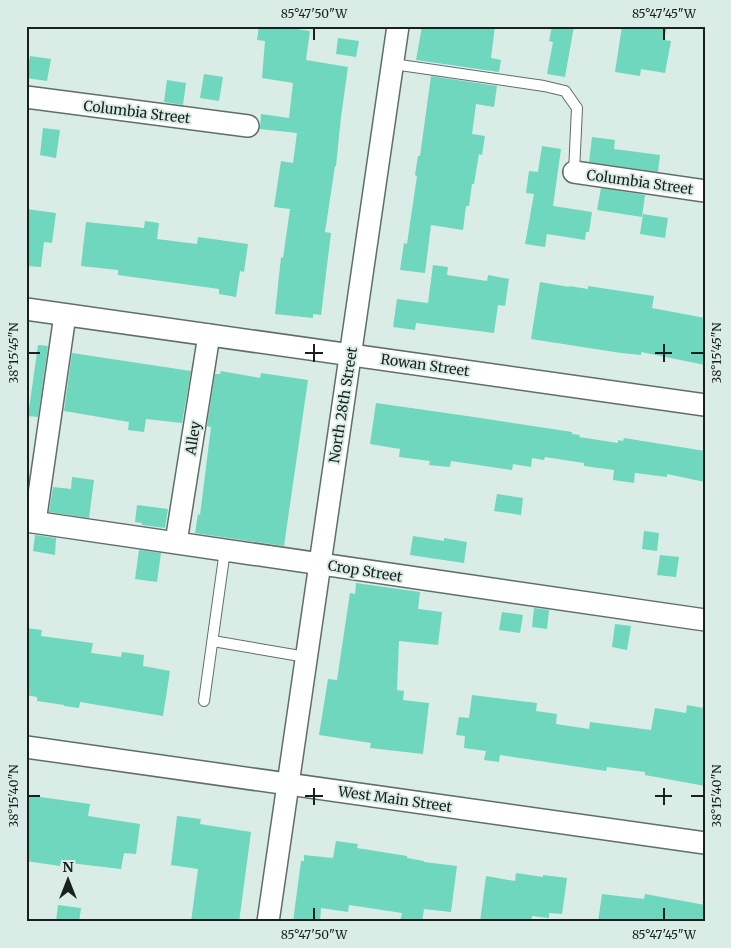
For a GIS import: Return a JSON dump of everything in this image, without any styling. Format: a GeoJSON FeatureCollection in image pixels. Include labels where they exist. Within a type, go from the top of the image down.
{"type":"FeatureCollection","features":[{"type":"Feature","properties":{"kind":"street","name":"North 28th Street"},"geometry":{"type":"LineString","coordinates":[[268,922],[398,26]]}},
{"type":"Feature","properties":{"kind":"street","name":"Columbia Street"},"geometry":{"type":"LineString","coordinates":[[26,98],[248,126]]}},
{"type":"Feature","properties":{"kind":"street","name":"Columbia Street"},"geometry":{"type":"LineString","coordinates":[[574,172],[705,191]]}},
{"type":"Feature","properties":{"kind":"street","name":"Rowan Street"},"geometry":{"type":"LineString","coordinates":[[26,309],[705,405]]}},
{"type":"Feature","properties":{"kind":"street"},"geometry":{"type":"LineString","coordinates":[[30,521],[65,315]]}},
{"type":"Feature","properties":{"kind":"street","name":"Alley"},"geometry":{"type":"LineString","coordinates":[[176,542],[209,335]]}},
{"type":"Feature","properties":{"kind":"street","name":"Crop Street"},"geometry":{"type":"LineString","coordinates":[[30,521],[320,563],[438,583],[705,620]]}},
{"type":"Feature","properties":{"kind":"street","name":"West Main Street"},"geometry":{"type":"LineString","coordinates":[[26,747],[705,843]]}},
{"type":"Feature","properties":{"kind":"lane"},"geometry":{"type":"LineString","coordinates":[[393,64],[544,86],[565,91],[577,108],[574,172]]}},
{"type":"Feature","properties":{"kind":"lane"},"geometry":{"type":"LineString","coordinates":[[204,701],[225,550]]}},
{"type":"Feature","properties":{"kind":"lane"},"geometry":{"type":"LineString","coordinates":[[213,641],[306,658]]}},
{"type":"Feature","properties":{"kind":"building"},"geometry":{"type":"Polygon","coordinates":[[[259,26],[278,26],[310,31],[306,60],[348,67],[336,166],[325,232],[331,233],[321,315],[313,314],[313,318],[275,314],[281,257],[283,258],[290,209],[274,207],[281,161],[293,163],[297,133],[260,129],[261,114],[289,118],[293,83],[262,78],[265,41],[257,40],[259,26]]]}},
{"type":"Feature","properties":{"kind":"building"},"geometry":{"type":"Polygon","coordinates":[[[422,26],[495,26],[491,58],[501,60],[499,72],[416,60],[422,26]]]}},
{"type":"Feature","properties":{"kind":"building"},"geometry":{"type":"Polygon","coordinates":[[[552,26],[574,26],[565,77],[547,74],[553,42],[549,41],[552,26]]]}},
{"type":"Feature","properties":{"kind":"building"},"geometry":{"type":"Polygon","coordinates":[[[622,26],[667,26],[664,40],[671,41],[665,73],[641,69],[640,76],[615,72],[622,26]]]}},
{"type":"Feature","properties":{"kind":"building"},"geometry":{"type":"Polygon","coordinates":[[[338,38],[359,41],[356,57],[336,54],[338,38]]]}},
{"type":"Feature","properties":{"kind":"building"},"geometry":{"type":"Polygon","coordinates":[[[30,56],[51,59],[47,81],[26,78],[30,56]]]}},
{"type":"Feature","properties":{"kind":"building"},"geometry":{"type":"Polygon","coordinates":[[[204,74],[223,77],[219,101],[200,98],[204,74]]]}},
{"type":"Feature","properties":{"kind":"building"},"geometry":{"type":"Polygon","coordinates":[[[431,76],[497,86],[494,107],[476,104],[472,134],[485,136],[482,155],[479,154],[474,184],[472,184],[469,206],[466,206],[463,230],[431,225],[425,273],[400,270],[404,243],[407,244],[417,176],[415,175],[418,156],[420,156],[431,76]]]}},
{"type":"Feature","properties":{"kind":"building"},"geometry":{"type":"Polygon","coordinates":[[[167,80],[186,83],[183,105],[164,102],[167,80]]]}},
{"type":"Feature","properties":{"kind":"building"},"geometry":{"type":"Polygon","coordinates":[[[43,128],[60,130],[56,158],[40,155],[43,128]]]}},
{"type":"Feature","properties":{"kind":"building"},"geometry":{"type":"Polygon","coordinates":[[[592,137],[615,140],[614,149],[660,155],[658,172],[589,162],[592,137]]]}},
{"type":"Feature","properties":{"kind":"building"},"geometry":{"type":"Polygon","coordinates":[[[542,146],[561,149],[553,206],[592,212],[589,232],[586,232],[585,240],[547,234],[545,247],[525,244],[534,194],[526,193],[529,171],[538,172],[542,146]]]}},
{"type":"Feature","properties":{"kind":"building"},"geometry":{"type":"Polygon","coordinates":[[[601,188],[645,195],[642,217],[597,210],[601,188]]]}},
{"type":"Feature","properties":{"kind":"building"},"geometry":{"type":"Polygon","coordinates":[[[26,209],[56,213],[52,243],[44,242],[41,267],[26,266],[26,209]]]}},
{"type":"Feature","properties":{"kind":"building"},"geometry":{"type":"Polygon","coordinates":[[[643,214],[668,218],[665,238],[640,234],[643,214]]]}},
{"type":"Feature","properties":{"kind":"building"},"geometry":{"type":"Polygon","coordinates":[[[145,221],[159,223],[157,239],[197,244],[198,237],[248,244],[244,272],[240,271],[236,297],[219,294],[219,289],[118,275],[118,270],[81,266],[86,222],[144,228],[145,221]]]}},
{"type":"Feature","properties":{"kind":"building"},"geometry":{"type":"Polygon","coordinates":[[[433,265],[448,267],[447,275],[487,281],[488,275],[509,279],[505,306],[498,305],[494,333],[416,323],[415,330],[393,327],[397,299],[428,303],[433,265]]]}},
{"type":"Feature","properties":{"kind":"building"},"geometry":{"type":"Polygon","coordinates":[[[540,282],[588,289],[588,286],[654,296],[652,308],[705,318],[705,365],[641,352],[641,355],[621,353],[531,339],[540,282]]]}},
{"type":"Feature","properties":{"kind":"building"},"geometry":{"type":"Polygon","coordinates":[[[38,345],[48,346],[38,417],[28,416],[38,345]]]}},
{"type":"Feature","properties":{"kind":"building"},"geometry":{"type":"Polygon","coordinates":[[[72,353],[191,371],[182,423],[146,419],[144,432],[128,430],[129,422],[64,411],[72,353]]]}},
{"type":"Feature","properties":{"kind":"building"},"geometry":{"type":"Polygon","coordinates":[[[221,371],[260,378],[261,373],[308,380],[284,546],[195,533],[198,514],[200,515],[211,427],[207,426],[215,374],[220,374],[221,371]]]}},
{"type":"Feature","properties":{"kind":"building"},"geometry":{"type":"Polygon","coordinates":[[[376,403],[572,432],[572,434],[580,435],[579,437],[618,443],[618,440],[623,441],[624,438],[705,451],[705,482],[667,474],[667,477],[635,473],[634,483],[613,480],[614,470],[584,466],[584,463],[545,457],[544,460],[532,458],[531,467],[513,464],[512,470],[451,461],[450,467],[429,465],[430,461],[399,457],[400,449],[370,444],[376,403]]]}},
{"type":"Feature","properties":{"kind":"building"},"geometry":{"type":"Polygon","coordinates":[[[72,477],[94,480],[89,518],[49,512],[53,487],[71,489],[72,477]]]}},
{"type":"Feature","properties":{"kind":"building"},"geometry":{"type":"Polygon","coordinates":[[[497,494],[523,498],[521,515],[494,511],[497,494]]]}},
{"type":"Feature","properties":{"kind":"building"},"geometry":{"type":"Polygon","coordinates":[[[137,505],[168,509],[165,528],[142,525],[142,523],[135,522],[137,505]]]}},
{"type":"Feature","properties":{"kind":"building"},"geometry":{"type":"Polygon","coordinates":[[[644,531],[659,533],[657,551],[642,549],[644,531]]]}},
{"type":"Feature","properties":{"kind":"building"},"geometry":{"type":"Polygon","coordinates":[[[35,535],[56,538],[55,555],[33,551],[35,535]]]}},
{"type":"Feature","properties":{"kind":"building"},"geometry":{"type":"Polygon","coordinates":[[[413,536],[444,541],[444,538],[467,542],[464,563],[410,555],[413,536]]]}},
{"type":"Feature","properties":{"kind":"building"},"geometry":{"type":"Polygon","coordinates":[[[139,550],[161,553],[157,582],[135,579],[139,550]]]}},
{"type":"Feature","properties":{"kind":"building"},"geometry":{"type":"Polygon","coordinates":[[[660,555],[679,557],[676,577],[657,575],[660,555]]]}},
{"type":"Feature","properties":{"kind":"building"},"geometry":{"type":"Polygon","coordinates":[[[356,583],[420,592],[418,609],[442,612],[438,645],[399,641],[397,690],[404,691],[403,700],[429,703],[423,754],[370,748],[371,743],[319,735],[328,679],[337,680],[350,593],[355,594],[356,583]]]}},
{"type":"Feature","properties":{"kind":"building"},"geometry":{"type":"Polygon","coordinates":[[[534,608],[549,610],[547,629],[532,627],[534,608]]]}},
{"type":"Feature","properties":{"kind":"building"},"geometry":{"type":"Polygon","coordinates":[[[502,612],[523,615],[520,633],[499,630],[502,612]]]}},
{"type":"Feature","properties":{"kind":"building"},"geometry":{"type":"Polygon","coordinates":[[[615,624],[631,626],[627,650],[612,647],[615,624]]]}},
{"type":"Feature","properties":{"kind":"building"},"geometry":{"type":"Polygon","coordinates":[[[26,628],[42,630],[41,636],[93,643],[91,653],[121,657],[122,652],[144,655],[143,666],[170,671],[163,716],[80,702],[79,708],[64,706],[37,701],[37,697],[26,695],[26,628]]]}},
{"type":"Feature","properties":{"kind":"building"},"geometry":{"type":"Polygon","coordinates":[[[472,695],[537,703],[536,711],[557,714],[556,724],[589,729],[590,722],[651,730],[655,708],[686,713],[687,705],[704,708],[705,786],[645,775],[645,772],[607,767],[606,771],[500,755],[499,762],[484,760],[486,751],[464,748],[465,736],[456,735],[459,717],[469,718],[472,695]]]}},
{"type":"Feature","properties":{"kind":"building"},"geometry":{"type":"Polygon","coordinates":[[[26,795],[90,804],[88,816],[140,824],[136,854],[124,853],[121,869],[61,862],[60,866],[26,861],[26,795]]]}},
{"type":"Feature","properties":{"kind":"building"},"geometry":{"type":"Polygon","coordinates":[[[177,816],[201,819],[200,824],[251,832],[239,922],[191,922],[198,869],[171,865],[177,816]]]}},
{"type":"Feature","properties":{"kind":"building"},"geometry":{"type":"Polygon","coordinates":[[[336,841],[358,844],[357,848],[407,856],[407,858],[424,862],[457,866],[451,912],[424,909],[422,922],[400,922],[402,913],[349,905],[348,912],[321,908],[320,922],[293,922],[301,861],[304,861],[304,855],[333,858],[336,841]]]}},
{"type":"Feature","properties":{"kind":"building"},"geometry":{"type":"Polygon","coordinates":[[[516,873],[567,878],[562,914],[549,913],[549,918],[532,916],[531,922],[480,922],[486,876],[515,881],[516,873]]]}},
{"type":"Feature","properties":{"kind":"building"},"geometry":{"type":"Polygon","coordinates":[[[602,894],[644,899],[645,894],[705,905],[705,922],[598,922],[602,894]]]}},
{"type":"Feature","properties":{"kind":"building"},"geometry":{"type":"Polygon","coordinates":[[[58,905],[81,908],[79,922],[56,922],[58,905]]]}}]}
